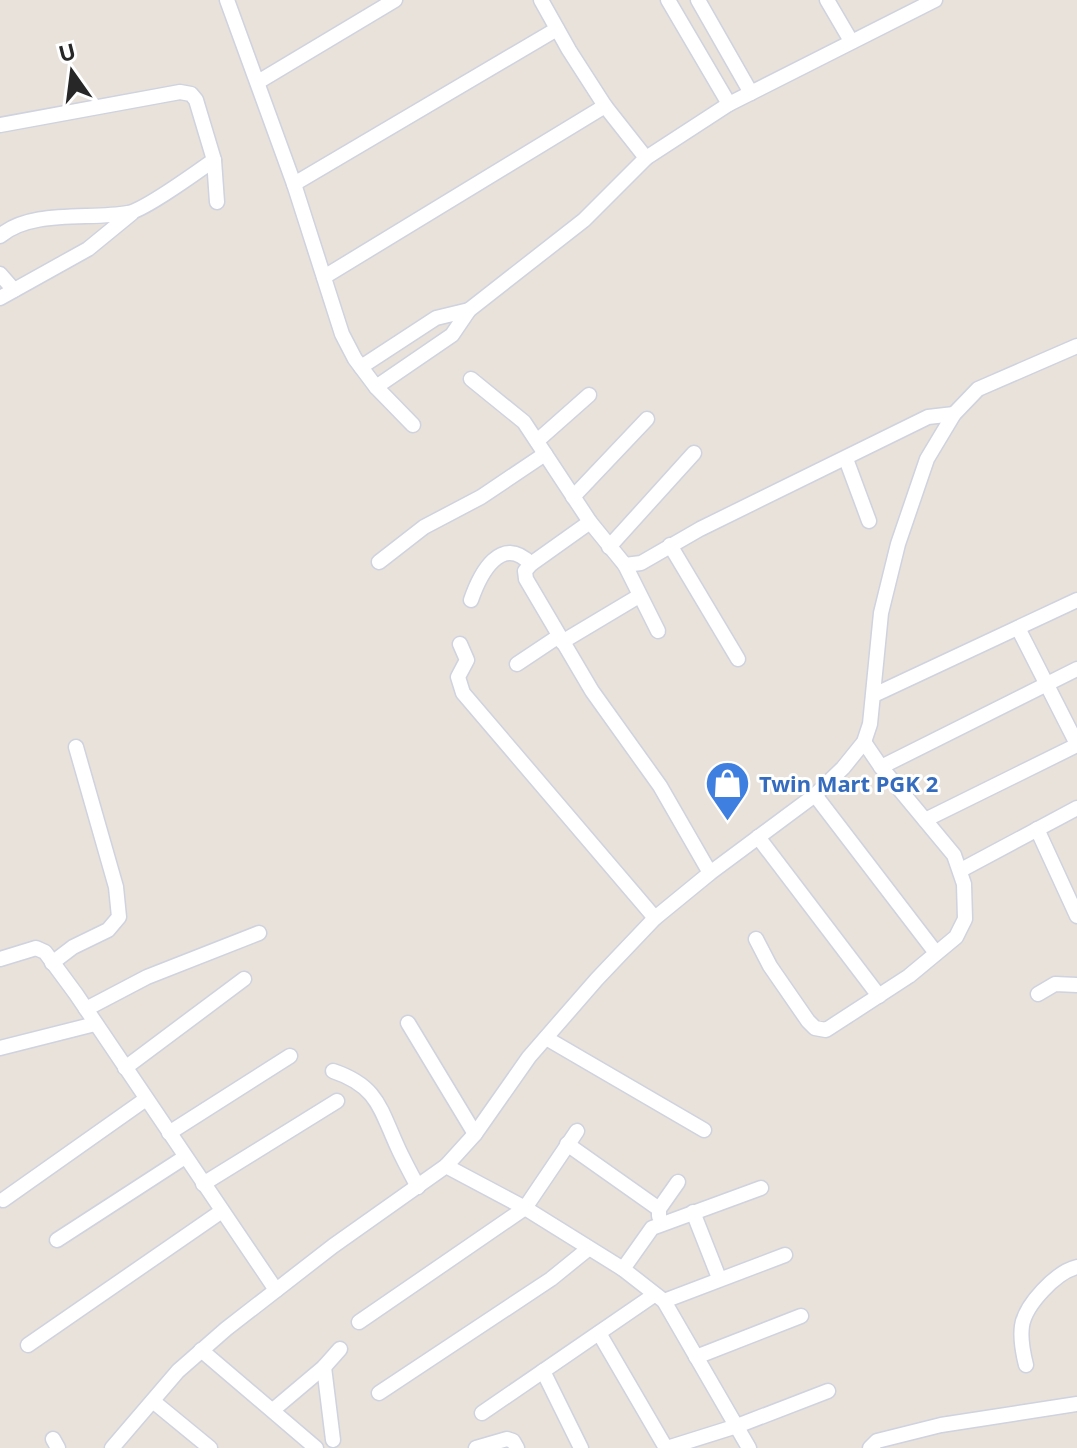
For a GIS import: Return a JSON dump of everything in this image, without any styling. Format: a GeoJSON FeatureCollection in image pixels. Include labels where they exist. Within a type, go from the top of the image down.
{"type":"FeatureCollection","features":[{"type":"Feature","properties":{"kind":"street"},"geometry":{"type":"LineString","coordinates":[[227,0],[294,184],[342,334],[376,387],[413,425]]}},
{"type":"Feature","properties":{"kind":"street"},"geometry":{"type":"LineString","coordinates":[[258,82],[395,0]]}},
{"type":"Feature","properties":{"kind":"street"},"geometry":{"type":"LineString","coordinates":[[668,0],[729,104]]}},
{"type":"Feature","properties":{"kind":"street"},"geometry":{"type":"LineString","coordinates":[[698,0],[751,93]]}},
{"type":"Feature","properties":{"kind":"street"},"geometry":{"type":"LineString","coordinates":[[827,0],[851,41]]}},
{"type":"Feature","properties":{"kind":"street"},"geometry":{"type":"LineString","coordinates":[[376,387],[452,335],[469,310],[584,220],[646,158],[729,104],[935,0]]}},
{"type":"Feature","properties":{"kind":"street"},"geometry":{"type":"LineString","coordinates":[[546,2],[557,29],[605,106],[646,158]]}},
{"type":"Feature","properties":{"kind":"street"},"geometry":{"type":"LineString","coordinates":[[294,184],[557,29]]}},
{"type":"Feature","properties":{"kind":"street"},"geometry":{"type":"LineString","coordinates":[[0,125],[180,92],[191,94],[196,100],[214,160],[217,202]]}},
{"type":"Feature","properties":{"kind":"street"},"geometry":{"type":"LineString","coordinates":[[324,277],[605,106]]}},
{"type":"Feature","properties":{"kind":"street"},"geometry":{"type":"LineString","coordinates":[[0,298],[88,249],[132,213],[214,160]]}},
{"type":"Feature","properties":{"kind":"street"},"geometry":{"type":"LineString","coordinates":[[0,236],[26,221],[132,213]]}},
{"type":"Feature","properties":{"kind":"street"},"geometry":{"type":"LineString","coordinates":[[0,274],[14,290]]}},
{"type":"Feature","properties":{"kind":"street"},"geometry":{"type":"LineString","coordinates":[[361,367],[436,318],[469,310]]}},
{"type":"Feature","properties":{"kind":"street"},"geometry":{"type":"LineString","coordinates":[[112,1448],[178,1371],[201,1350],[333,1246],[446,1166],[475,1134],[510,1081],[546,1038],[655,918],[815,795],[843,768],[864,742],[870,724],[881,613],[898,544],[927,459],[954,414],[978,389],[1077,346]]}},
{"type":"Feature","properties":{"kind":"street"},"geometry":{"type":"LineString","coordinates":[[471,379],[518,415],[590,522],[625,565],[658,631]]}},
{"type":"Feature","properties":{"kind":"street"},"geometry":{"type":"LineString","coordinates":[[379,562],[424,527],[491,491],[541,448],[589,395]]}},
{"type":"Feature","properties":{"kind":"street"},"geometry":{"type":"LineString","coordinates":[[625,565],[641,563],[670,545],[928,417],[954,414]]}},
{"type":"Feature","properties":{"kind":"street"},"geometry":{"type":"LineString","coordinates":[[573,497],[647,419]]}},
{"type":"Feature","properties":{"kind":"street"},"geometry":{"type":"LineString","coordinates":[[609,547],[694,453]]}},
{"type":"Feature","properties":{"kind":"street"},"geometry":{"type":"LineString","coordinates":[[846,459],[869,521]]}},
{"type":"Feature","properties":{"kind":"street"},"geometry":{"type":"LineString","coordinates":[[590,522],[531,564],[525,571],[526,579],[592,691],[660,786],[710,873]]}},
{"type":"Feature","properties":{"kind":"street"},"geometry":{"type":"LineString","coordinates":[[670,545],[738,659]]}},
{"type":"Feature","properties":{"kind":"street"},"geometry":{"type":"LineString","coordinates":[[471,600],[483,573],[497,557],[518,554],[531,564]]}},
{"type":"Feature","properties":{"kind":"street"},"geometry":{"type":"LineString","coordinates":[[517,664],[639,596]]}},
{"type":"Feature","properties":{"kind":"street"},"geometry":{"type":"LineString","coordinates":[[874,695],[1077,600]]}},
{"type":"Feature","properties":{"kind":"street"},"geometry":{"type":"LineString","coordinates":[[925,820],[1077,744],[1018,628]]}},
{"type":"Feature","properties":{"kind":"street"},"geometry":{"type":"LineString","coordinates":[[460,644],[467,660],[458,677],[463,693],[655,918]]}},
{"type":"Feature","properties":{"kind":"street"},"geometry":{"type":"LineString","coordinates":[[881,767],[1077,669]]}},
{"type":"Feature","properties":{"kind":"street"},"geometry":{"type":"LineString","coordinates":[[756,939],[770,966],[815,1028],[831,1028],[956,937],[965,919],[965,897],[961,870],[954,855],[864,742]]}},
{"type":"Feature","properties":{"kind":"street"},"geometry":{"type":"LineString","coordinates":[[52,963],[73,947],[108,930],[119,917],[116,887],[76,747]]}},
{"type":"Feature","properties":{"kind":"street"},"geometry":{"type":"LineString","coordinates":[[815,795],[936,953]]}},
{"type":"Feature","properties":{"kind":"street"},"geometry":{"type":"LineString","coordinates":[[961,870],[1077,808]]}},
{"type":"Feature","properties":{"kind":"street"},"geometry":{"type":"LineString","coordinates":[[1037,829],[1077,916]]}},
{"type":"Feature","properties":{"kind":"street"},"geometry":{"type":"LineString","coordinates":[[758,837],[879,996]]}},
{"type":"Feature","properties":{"kind":"street"},"geometry":{"type":"LineString","coordinates":[[86,1009],[147,977],[259,933]]}},
{"type":"Feature","properties":{"kind":"street"},"geometry":{"type":"LineString","coordinates":[[0,959],[36,948],[45,952],[276,1290]]}},
{"type":"Feature","properties":{"kind":"street"},"geometry":{"type":"LineString","coordinates":[[125,1068],[244,979]]}},
{"type":"Feature","properties":{"kind":"street"},"geometry":{"type":"LineString","coordinates":[[1038,994],[1055,984],[1077,985]]}},
{"type":"Feature","properties":{"kind":"street"},"geometry":{"type":"LineString","coordinates":[[408,1023],[475,1134]]}},
{"type":"Feature","properties":{"kind":"street"},"geometry":{"type":"LineString","coordinates":[[0,1048],[95,1024]]}},
{"type":"Feature","properties":{"kind":"street"},"geometry":{"type":"LineString","coordinates":[[546,1038],[704,1130]]}},
{"type":"Feature","properties":{"kind":"street"},"geometry":{"type":"LineString","coordinates":[[169,1133],[290,1056]]}},
{"type":"Feature","properties":{"kind":"street"},"geometry":{"type":"LineString","coordinates":[[333,1071],[361,1083],[381,1106],[396,1145],[418,1187]]}},
{"type":"Feature","properties":{"kind":"street"},"geometry":{"type":"LineString","coordinates":[[3,1200],[146,1099]]}},
{"type":"Feature","properties":{"kind":"street"},"geometry":{"type":"LineString","coordinates":[[203,1184],[337,1101]]}},
{"type":"Feature","properties":{"kind":"street"},"geometry":{"type":"LineString","coordinates":[[359,1322],[525,1208],[577,1131]]}},
{"type":"Feature","properties":{"kind":"street"},"geometry":{"type":"LineString","coordinates":[[567,1144],[658,1217],[693,1212],[761,1188]]}},
{"type":"Feature","properties":{"kind":"street"},"geometry":{"type":"LineString","coordinates":[[57,1240],[185,1157]]}},
{"type":"Feature","properties":{"kind":"street"},"geometry":{"type":"LineString","coordinates":[[446,1166],[525,1208],[623,1269],[659,1298],[749,1448]]}},
{"type":"Feature","properties":{"kind":"street"},"geometry":{"type":"LineString","coordinates":[[623,1269],[678,1182]]}},
{"type":"Feature","properties":{"kind":"street"},"geometry":{"type":"LineString","coordinates":[[28,1345],[222,1211]]}},
{"type":"Feature","properties":{"kind":"street"},"geometry":{"type":"LineString","coordinates":[[693,1212],[719,1278]]}},
{"type":"Feature","properties":{"kind":"street"},"geometry":{"type":"LineString","coordinates":[[379,1393],[551,1279],[588,1249]]}},
{"type":"Feature","properties":{"kind":"street"},"geometry":{"type":"LineString","coordinates":[[482,1413],[599,1333],[659,1298],[785,1255]]}},
{"type":"Feature","properties":{"kind":"street"},"geometry":{"type":"LineString","coordinates":[[1026,1365],[1021,1331],[1026,1314],[1052,1280],[1077,1267]]}},
{"type":"Feature","properties":{"kind":"street"},"geometry":{"type":"LineString","coordinates":[[696,1357],[801,1316]]}},
{"type":"Feature","properties":{"kind":"street"},"geometry":{"type":"LineString","coordinates":[[599,1333],[666,1448],[737,1426],[828,1391]]}},
{"type":"Feature","properties":{"kind":"street"},"geometry":{"type":"LineString","coordinates":[[273,1410],[324,1367],[340,1349]]}},
{"type":"Feature","properties":{"kind":"street"},"geometry":{"type":"LineString","coordinates":[[201,1350],[316,1448]]}},
{"type":"Feature","properties":{"kind":"street"},"geometry":{"type":"LineString","coordinates":[[324,1367],[333,1440]]}},
{"type":"Feature","properties":{"kind":"street"},"geometry":{"type":"LineString","coordinates":[[543,1371],[581,1448]]}},
{"type":"Feature","properties":{"kind":"street"},"geometry":{"type":"LineString","coordinates":[[154,1402],[210,1448]]}},
{"type":"Feature","properties":{"kind":"street"},"geometry":{"type":"LineString","coordinates":[[870,1448],[877,1441],[941,1425],[1077,1404]]}},
{"type":"Feature","properties":{"kind":"street"},"geometry":{"type":"LineString","coordinates":[[476,1448],[507,1439],[513,1441],[517,1448]]}},
{"type":"Feature","properties":{"kind":"place","name":"Twin Mart PGK 2"},"geometry":{"type":"Point","coordinates":[728,822]}}]}
